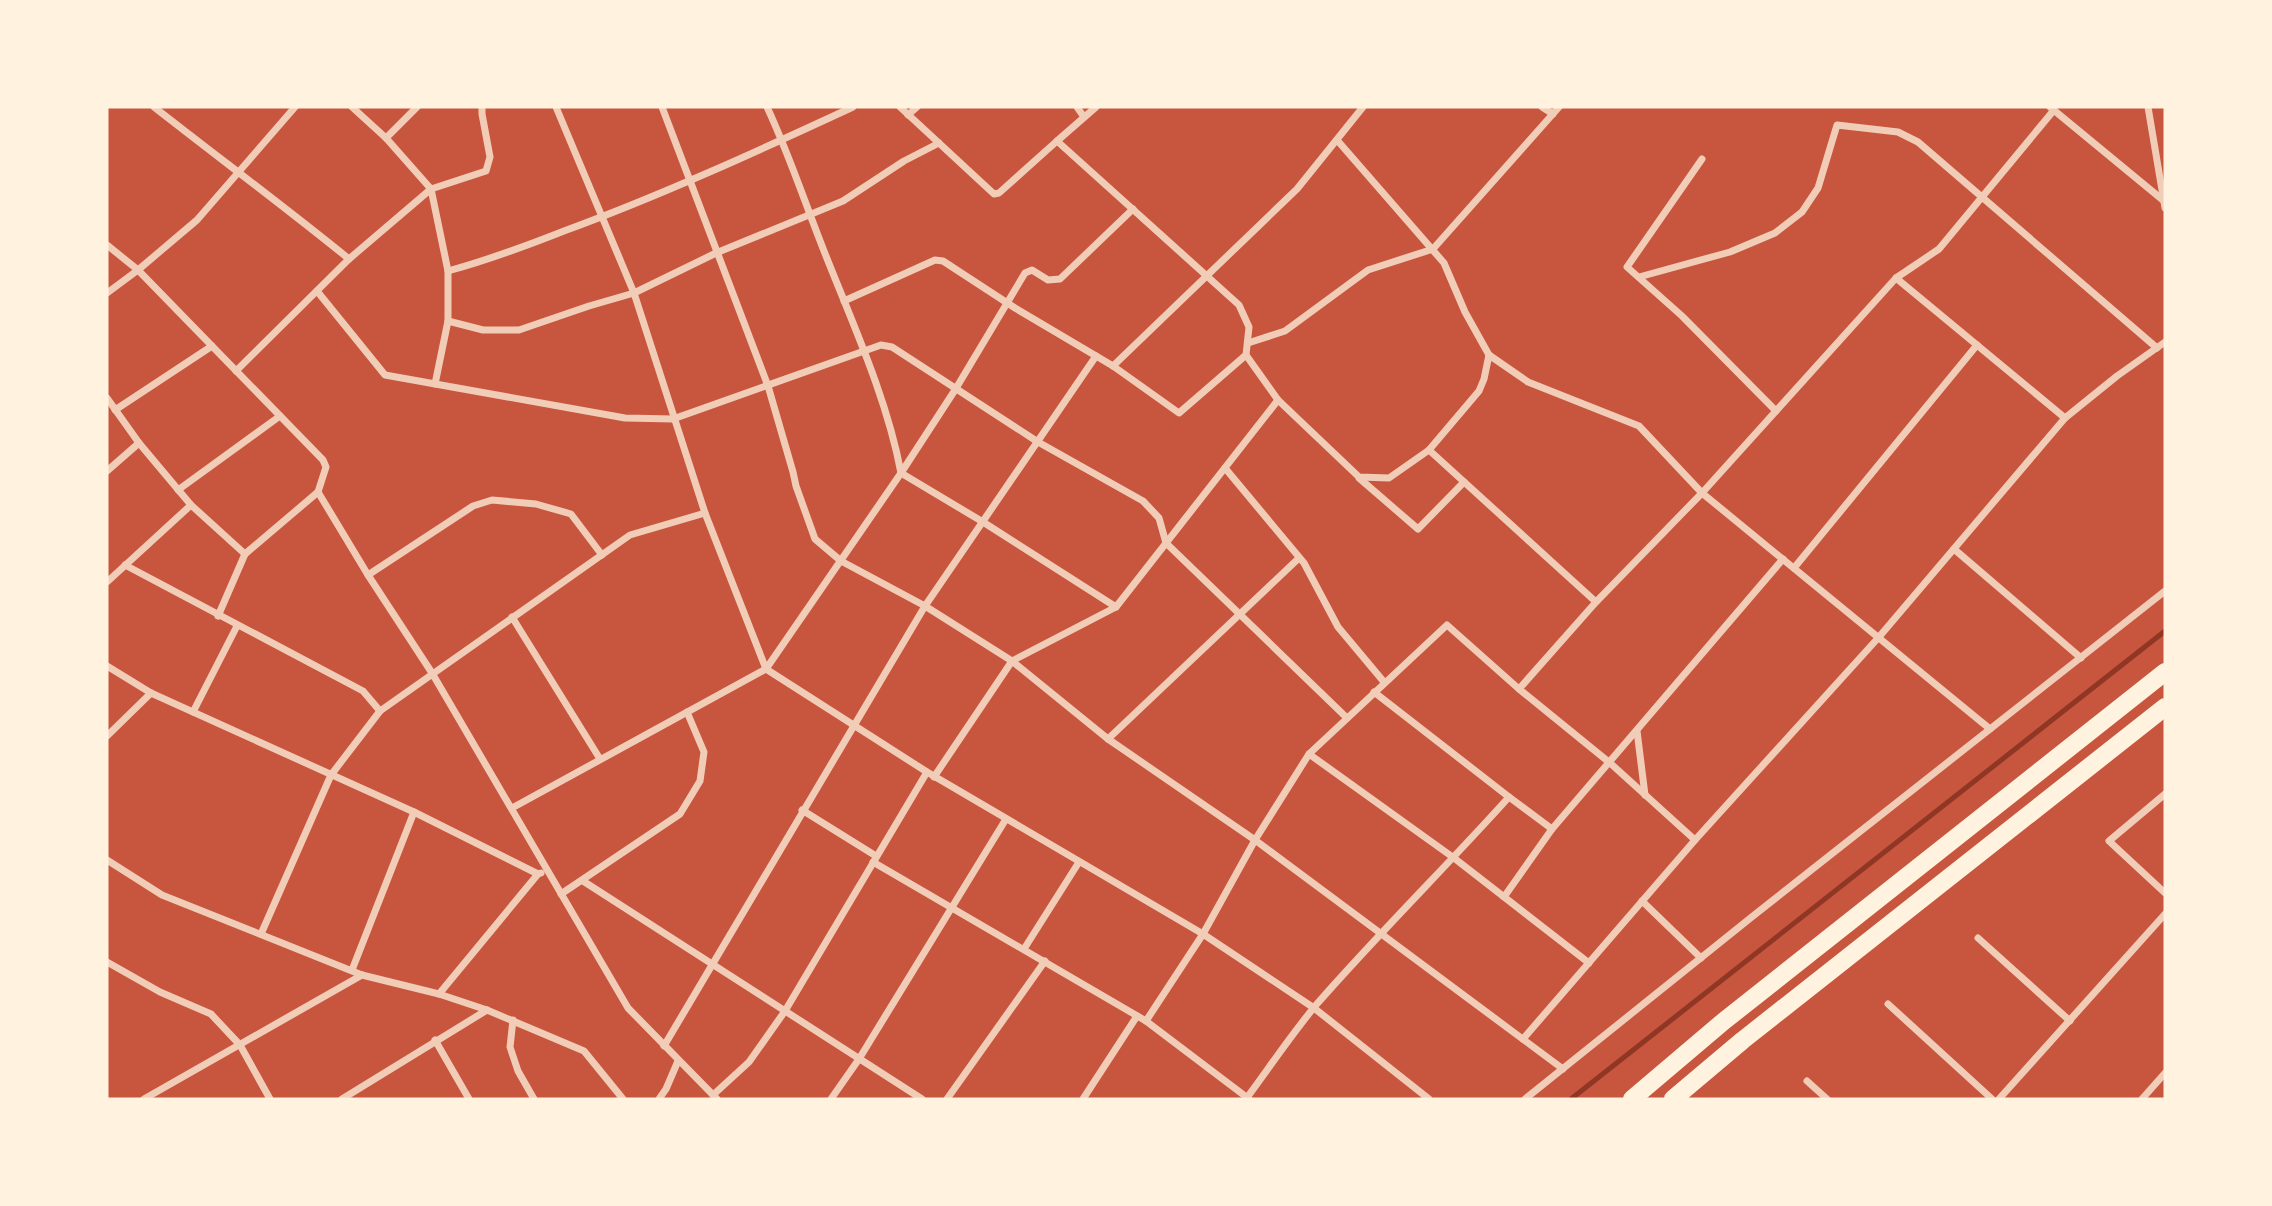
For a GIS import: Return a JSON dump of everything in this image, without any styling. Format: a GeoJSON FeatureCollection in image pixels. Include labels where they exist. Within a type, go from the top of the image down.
{"type":"FeatureCollection","features":[{"type":"Feature","properties":{"kind":"highway"},"geometry":{"type":"LineString","coordinates":[[1633,1099],[1787,970],[2165,673]]}},
{"type":"Feature","properties":{"kind":"highway"},"geometry":{"type":"LineString","coordinates":[[1673,1099],[1743,1040],[2165,707]]}},
{"type":"Feature","properties":{"kind":"street"},"geometry":{"type":"LineString","coordinates":[[154,107],[283,205],[349,260]]}},
{"type":"Feature","properties":{"kind":"street"},"geometry":{"type":"LineString","coordinates":[[107,293],[197,220],[295,107]]}},
{"type":"Feature","properties":{"kind":"street"},"geometry":{"type":"LineString","coordinates":[[352,107],[386,138],[431,189],[448,271],[448,321],[435,384]]}},
{"type":"Feature","properties":{"kind":"street"},"geometry":{"type":"LineString","coordinates":[[386,138],[417,107]]}},
{"type":"Feature","properties":{"kind":"street"},"geometry":{"type":"LineString","coordinates":[[236,370],[349,260],[431,189],[486,171],[490,156],[482,107]]}},
{"type":"Feature","properties":{"kind":"street"},"geometry":{"type":"LineString","coordinates":[[555,107],[634,293],[705,513],[766,669],[930,774],[1203,934],[1314,1008],[1429,1099]]}},
{"type":"Feature","properties":{"kind":"street"},"geometry":{"type":"LineString","coordinates":[[662,107],[768,386],[796,486],[815,539],[841,561],[925,606],[1012,661],[1108,739],[1255,840],[1563,1069]]}},
{"type":"Feature","properties":{"kind":"street"},"geometry":{"type":"LineString","coordinates":[[767,107],[782,139],[809,215],[864,351],[897,450],[901,473],[1116,607]]}},
{"type":"Feature","properties":{"kind":"street"},"geometry":{"type":"LineString","coordinates":[[448,271],[483,262],[603,217],[853,107]]}},
{"type":"Feature","properties":{"kind":"street"},"geometry":{"type":"LineString","coordinates":[[900,107],[994,194],[999,193],[1096,107]]}},
{"type":"Feature","properties":{"kind":"street"},"geometry":{"type":"LineString","coordinates":[[908,115],[917,107]]}},
{"type":"Feature","properties":{"kind":"street"},"geometry":{"type":"LineString","coordinates":[[1077,107],[1084,117]]}},
{"type":"Feature","properties":{"kind":"street"},"geometry":{"type":"LineString","coordinates":[[1113,366],[1297,189],[1363,107]]}},
{"type":"Feature","properties":{"kind":"street"},"geometry":{"type":"LineString","coordinates":[[1542,107],[1553,114]]}},
{"type":"Feature","properties":{"kind":"street"},"geometry":{"type":"LineString","coordinates":[[1248,343],[1285,331],[1368,270],[1433,249],[1559,107]]}},
{"type":"Feature","properties":{"kind":"street"},"geometry":{"type":"LineString","coordinates":[[2148,107],[2164,205]]}},
{"type":"Feature","properties":{"kind":"street"},"geometry":{"type":"LineString","coordinates":[[1519,689],[1596,602],[1702,493],[1896,278],[1939,249],[2052,108],[2164,205]]}},
{"type":"Feature","properties":{"kind":"street"},"geometry":{"type":"LineString","coordinates":[[1639,277],[1730,252],[1775,233],[1802,212],[1818,188],[1837,125],[1898,132],[1918,142],[2157,348]]}},
{"type":"Feature","properties":{"kind":"street"},"geometry":{"type":"LineString","coordinates":[[1336,140],[1444,263],[1465,312],[1489,355],[1528,382],[1639,426],[1702,493],[1990,729]]}},
{"type":"Feature","properties":{"kind":"street"},"geometry":{"type":"LineString","coordinates":[[844,301],[935,260],[951,266],[1113,366],[1179,413],[1246,355],[1249,327],[1239,305],[1058,141]]}},
{"type":"Feature","properties":{"kind":"street"},"geometry":{"type":"LineString","coordinates":[[448,321],[483,330],[519,330],[634,293],[716,253],[843,201],[904,161],[939,143]]}},
{"type":"Feature","properties":{"kind":"street"},"geometry":{"type":"LineString","coordinates":[[1702,159],[1627,267],[1682,316],[1776,411]]}},
{"type":"Feature","properties":{"kind":"street"},"geometry":{"type":"LineString","coordinates":[[512,808],[766,669],[901,473],[1025,274],[1032,270],[1048,280],[1060,279],[1133,209]]}},
{"type":"Feature","properties":{"kind":"street"},"geometry":{"type":"LineString","coordinates":[[107,245],[138,270],[323,460],[326,467],[318,492],[244,554],[218,616]]}},
{"type":"Feature","properties":{"kind":"street"},"geometry":{"type":"LineString","coordinates":[[1896,278],[2065,418]]}},
{"type":"Feature","properties":{"kind":"street"},"geometry":{"type":"LineString","coordinates":[[317,291],[385,375],[625,418],[673,419],[881,345],[892,347],[1038,442],[1143,501],[1159,518],[1166,543],[1347,718]]}},
{"type":"Feature","properties":{"kind":"street"},"geometry":{"type":"LineString","coordinates":[[1523,1039],[1695,840],[1879,638],[2065,418],[2165,342]]}},
{"type":"Feature","properties":{"kind":"street"},"geometry":{"type":"LineString","coordinates":[[1794,568],[1978,345]]}},
{"type":"Feature","properties":{"kind":"street"},"geometry":{"type":"LineString","coordinates":[[116,410],[212,346]]}},
{"type":"Feature","properties":{"kind":"street"},"geometry":{"type":"LineString","coordinates":[[1246,355],[1278,400],[1359,477],[1419,529],[1464,482]]}},
{"type":"Feature","properties":{"kind":"street"},"geometry":{"type":"LineString","coordinates":[[1359,477],[1389,478],[1429,450],[1479,391],[1489,355]]}},
{"type":"Feature","properties":{"kind":"street"},"geometry":{"type":"LineString","coordinates":[[664,1046],[925,606],[1096,356]]}},
{"type":"Feature","properties":{"kind":"street"},"geometry":{"type":"LineString","coordinates":[[107,398],[139,443],[191,505],[244,554]]}},
{"type":"Feature","properties":{"kind":"street"},"geometry":{"type":"LineString","coordinates":[[318,492],[432,673],[628,1009],[715,1097],[749,1062],[785,1011],[875,859],[930,774],[1012,661],[1116,607],[1278,400]]}},
{"type":"Feature","properties":{"kind":"street"},"geometry":{"type":"LineString","coordinates":[[178,490],[280,416]]}},
{"type":"Feature","properties":{"kind":"street"},"geometry":{"type":"LineString","coordinates":[[107,471],[139,443]]}},
{"type":"Feature","properties":{"kind":"street"},"geometry":{"type":"LineString","coordinates":[[1429,450],[1596,602]]}},
{"type":"Feature","properties":{"kind":"street"},"geometry":{"type":"LineString","coordinates":[[1225,468],[1299,558],[1338,627],[1384,682]]}},
{"type":"Feature","properties":{"kind":"street"},"geometry":{"type":"LineString","coordinates":[[368,575],[473,506],[492,500],[536,504],[571,514],[602,555]]}},
{"type":"Feature","properties":{"kind":"street"},"geometry":{"type":"LineString","coordinates":[[107,582],[191,505]]}},
{"type":"Feature","properties":{"kind":"street"},"geometry":{"type":"LineString","coordinates":[[261,934],[331,775],[380,711],[630,536],[705,513]]}},
{"type":"Feature","properties":{"kind":"street"},"geometry":{"type":"LineString","coordinates":[[1954,549],[2081,658]]}},
{"type":"Feature","properties":{"kind":"street"},"geometry":{"type":"LineString","coordinates":[[1108,739],[1299,558]]}},
{"type":"Feature","properties":{"kind":"street"},"geometry":{"type":"LineString","coordinates":[[1504,897],[1552,829],[1783,559]]}},
{"type":"Feature","properties":{"kind":"street"},"geometry":{"type":"LineString","coordinates":[[125,565],[363,691],[380,711]]}},
{"type":"Feature","properties":{"kind":"street"},"geometry":{"type":"LineString","coordinates":[[1525,1099],[2165,591]]}},
{"type":"Feature","properties":{"kind":"street"},"geometry":{"type":"LineString","coordinates":[[512,617],[600,759]]}},
{"type":"Feature","properties":{"kind":"street"},"geometry":{"type":"LineString","coordinates":[[1146,1021],[1203,934],[1255,840],[1309,754],[1447,625],[1695,840]]}},
{"type":"Feature","properties":{"kind":"street"},"geometry":{"type":"LineString","coordinates":[[193,712],[237,626]]}},
{"type":"Feature","properties":{"kind":"street"},"geometry":{"type":"LineString","coordinates":[[107,666],[151,693],[414,812],[538,874]]}},
{"type":"Feature","properties":{"kind":"street"},"geometry":{"type":"LineString","coordinates":[[1374,692],[1552,829]]}},
{"type":"Feature","properties":{"kind":"street"},"geometry":{"type":"LineString","coordinates":[[107,736],[151,693]]}},
{"type":"Feature","properties":{"kind":"street"},"geometry":{"type":"LineString","coordinates":[[561,894],[680,814],[700,781],[704,751],[687,712]]}},
{"type":"Feature","properties":{"kind":"street"},"geometry":{"type":"LineString","coordinates":[[1637,731],[1645,795]]}},
{"type":"Feature","properties":{"kind":"street"},"geometry":{"type":"LineString","coordinates":[[1309,754],[1454,858],[1589,963]]}},
{"type":"Feature","properties":{"kind":"street"},"geometry":{"type":"LineString","coordinates":[[2165,794],[2109,841],[2165,893]]}},
{"type":"Feature","properties":{"kind":"street"},"geometry":{"type":"LineString","coordinates":[[802,810],[952,908],[1146,1021],[1247,1099],[1314,1008],[1381,932],[1509,797]]}},
{"type":"Feature","properties":{"kind":"street"},"geometry":{"type":"LineString","coordinates":[[352,970],[414,812]]}},
{"type":"Feature","properties":{"kind":"street"},"geometry":{"type":"LineString","coordinates":[[831,1099],[859,1059],[1006,819]]}},
{"type":"Feature","properties":{"kind":"street"},"geometry":{"type":"LineString","coordinates":[[107,860],[162,895],[362,975],[439,994],[487,1010],[583,1051],[623,1099]]}},
{"type":"Feature","properties":{"kind":"street"},"geometry":{"type":"LineString","coordinates":[[1024,949],[1079,862]]}},
{"type":"Feature","properties":{"kind":"street"},"geometry":{"type":"LineString","coordinates":[[439,994],[538,874],[548,871]]}},
{"type":"Feature","properties":{"kind":"street"},"geometry":{"type":"LineString","coordinates":[[583,881],[922,1099]]}},
{"type":"Feature","properties":{"kind":"street"},"geometry":{"type":"LineString","coordinates":[[1642,901],[1700,958]]}},
{"type":"Feature","properties":{"kind":"street"},"geometry":{"type":"LineString","coordinates":[[2000,1099],[2165,914]]}},
{"type":"Feature","properties":{"kind":"street"},"geometry":{"type":"LineString","coordinates":[[1978,938],[2070,1021]]}},
{"type":"Feature","properties":{"kind":"street"},"geometry":{"type":"LineString","coordinates":[[947,1099],[1045,961]]}},
{"type":"Feature","properties":{"kind":"street"},"geometry":{"type":"LineString","coordinates":[[107,962],[160,992],[211,1014],[240,1045],[270,1099]]}},
{"type":"Feature","properties":{"kind":"street"},"geometry":{"type":"LineString","coordinates":[[144,1099],[362,975]]}},
{"type":"Feature","properties":{"kind":"street"},"geometry":{"type":"LineString","coordinates":[[1888,1003],[1992,1099]]}},
{"type":"Feature","properties":{"kind":"street"},"geometry":{"type":"LineString","coordinates":[[341,1099],[487,1010]]}},
{"type":"Feature","properties":{"kind":"street"},"geometry":{"type":"LineString","coordinates":[[1083,1099],[1137,1016]]}},
{"type":"Feature","properties":{"kind":"street"},"geometry":{"type":"LineString","coordinates":[[513,1020],[510,1047],[518,1071],[534,1099]]}},
{"type":"Feature","properties":{"kind":"street"},"geometry":{"type":"LineString","coordinates":[[435,1040],[469,1099]]}},
{"type":"Feature","properties":{"kind":"street"},"geometry":{"type":"LineString","coordinates":[[659,1099],[678,1061]]}},
{"type":"Feature","properties":{"kind":"street"},"geometry":{"type":"LineString","coordinates":[[2142,1099],[2165,1073]]}},
{"type":"Feature","properties":{"kind":"street"},"geometry":{"type":"LineString","coordinates":[[1807,1081],[1827,1099]]}},
{"type":"Feature","properties":{"kind":"street"},"geometry":{"type":"LineString","coordinates":[[666,1089],[671,1099]]}},
{"type":"Feature","properties":{"kind":"waterway"},"geometry":{"type":"LineString","coordinates":[[1571,1099],[2165,631]]}}]}
